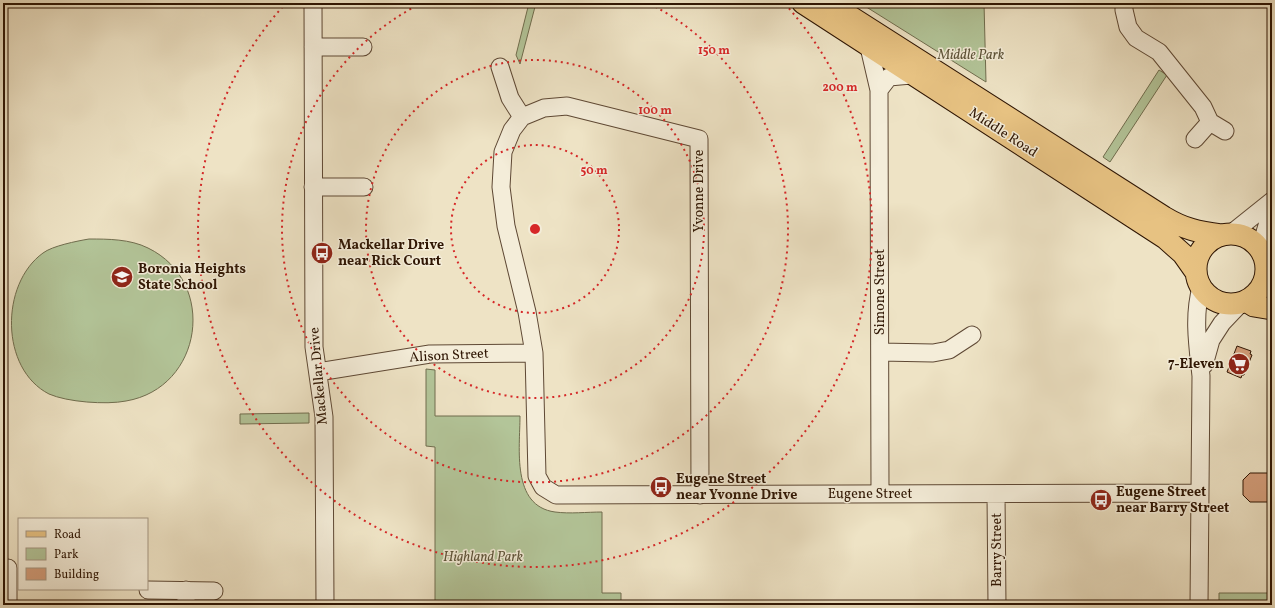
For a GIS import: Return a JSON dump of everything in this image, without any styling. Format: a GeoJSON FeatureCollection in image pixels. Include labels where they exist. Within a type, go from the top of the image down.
{"type":"FeatureCollection","features":[{"type":"Feature","properties":{"kind":"main road","name":"Middle Road"},"geometry":{"type":"LineString","coordinates":[[803,3],[911,75],[1165,238],[1183,254],[1198,280]]}},
{"type":"Feature","properties":{"kind":"main road","name":"Middle Road"},"geometry":{"type":"LineString","coordinates":[[829,3],[1174,223],[1197,232],[1226,234]]}},
{"type":"Feature","properties":{"kind":"main road"},"geometry":{"type":"LineString","coordinates":[[1226,234],[1246,237],[1266,260],[1266,274],[1257,293],[1243,302],[1229,304],[1217,302],[1206,294],[1198,280],[1197,258],[1202,248],[1211,240],[1226,234]]}},
{"type":"Feature","properties":{"kind":"main road"},"geometry":{"type":"LineString","coordinates":[[1243,302],[1254,306],[1272,309]]}},
{"type":"Feature","properties":{"kind":"street","name":"Mackellar Drive"},"geometry":{"type":"LineString","coordinates":[[313,3],[314,347],[324,417],[325,605]]}},
{"type":"Feature","properties":{"kind":"street"},"geometry":{"type":"LineString","coordinates":[[1124,3],[1128,27],[1136,38],[1159,52],[1203,107],[1210,122],[1225,131]]}},
{"type":"Feature","properties":{"kind":"street"},"geometry":{"type":"LineString","coordinates":[[313,47],[363,47]]}},
{"type":"Feature","properties":{"kind":"street","name":"Simone Street"},"geometry":{"type":"LineString","coordinates":[[869,47],[879,90],[880,494]]}},
{"type":"Feature","properties":{"kind":"street"},"geometry":{"type":"LineString","coordinates":[[500,67],[510,98],[522,117],[512,130],[503,152],[501,187],[506,226],[527,312],[534,353]]}},
{"type":"Feature","properties":{"kind":"street"},"geometry":{"type":"LineString","coordinates":[[879,90],[889,77],[911,75]]}},
{"type":"Feature","properties":{"kind":"street","name":"Yvonne Drive"},"geometry":{"type":"LineString","coordinates":[[522,117],[544,108],[568,106],[699,139],[700,495]]}},
{"type":"Feature","properties":{"kind":"street"},"geometry":{"type":"LineString","coordinates":[[1195,139],[1210,122]]}},
{"type":"Feature","properties":{"kind":"street"},"geometry":{"type":"LineString","coordinates":[[314,187],[364,186]]}},
{"type":"Feature","properties":{"kind":"street"},"geometry":{"type":"LineString","coordinates":[[1226,234],[1272,201]]}},
{"type":"Feature","properties":{"kind":"street"},"geometry":{"type":"LineString","coordinates":[[1266,260],[1272,209]]}},
{"type":"Feature","properties":{"kind":"street"},"geometry":{"type":"LineString","coordinates":[[1198,280],[1197,341],[1201,376],[1199,605]]}},
{"type":"Feature","properties":{"kind":"street"},"geometry":{"type":"LineString","coordinates":[[1201,376],[1211,340],[1222,323],[1243,302]]}},
{"type":"Feature","properties":{"kind":"street"},"geometry":{"type":"LineString","coordinates":[[880,352],[949,350],[972,335]]}},
{"type":"Feature","properties":{"kind":"street","name":"Alison Street"},"geometry":{"type":"LineString","coordinates":[[318,372],[430,354],[534,353]]}},
{"type":"Feature","properties":{"kind":"street","name":"Eugene Street"},"geometry":{"type":"LineString","coordinates":[[534,353],[535,462],[537,476],[543,487],[556,495],[1200,493]]}},
{"type":"Feature","properties":{"kind":"street","name":"Barry Street"},"geometry":{"type":"LineString","coordinates":[[996,494],[997,605]]}},
{"type":"Feature","properties":{"kind":"street"},"geometry":{"type":"LineString","coordinates":[[8,568],[8,605]]}},
{"type":"Feature","properties":{"kind":"street"},"geometry":{"type":"LineString","coordinates":[[148,590],[186,598],[214,591]]}},
{"type":"Feature","properties":{"kind":"green space"},"geometry":{"type":"Polygon","coordinates":[[[529,3],[536,3],[520,64],[516,55],[529,3]]]}},
{"type":"Feature","properties":{"kind":"green space","name":"Middle Park"},"geometry":{"type":"Polygon","coordinates":[[[860,3],[984,3],[986,82],[860,3]]]}},
{"type":"Feature","properties":{"kind":"green space"},"geometry":{"type":"Polygon","coordinates":[[[1159,70],[1167,75],[1110,162],[1103,157],[1159,70]]]}},
{"type":"Feature","properties":{"kind":"green space"},"geometry":{"type":"Polygon","coordinates":[[[89,239],[126,241],[148,248],[170,264],[185,284],[192,308],[192,332],[185,356],[172,376],[152,392],[126,401],[108,403],[76,401],[49,394],[33,382],[21,366],[14,347],[12,326],[13,305],[19,285],[29,267],[47,250],[65,244],[89,239]]]}},
{"type":"Feature","properties":{"kind":"green space","name":"Highland Park"},"geometry":{"type":"Polygon","coordinates":[[[426,369],[435,370],[435,416],[520,416],[519,459],[521,474],[531,499],[541,507],[555,512],[602,512],[602,593],[621,593],[621,605],[435,605],[435,447],[426,446],[426,369]]]}},
{"type":"Feature","properties":{"kind":"green space"},"geometry":{"type":"Polygon","coordinates":[[[309,413],[309,423],[240,424],[240,414],[309,413]]]}},
{"type":"Feature","properties":{"kind":"green space"},"geometry":{"type":"Polygon","coordinates":[[[1219,593],[1272,593],[1272,605],[1219,605],[1219,593]]]}},
{"type":"Feature","properties":{"kind":"building","name":"7-Eleven"},"geometry":{"type":"Polygon","coordinates":[[[1237,346],[1251,351],[1250,354],[1252,355],[1244,375],[1242,375],[1241,378],[1227,372],[1237,346]]]}},
{"type":"Feature","properties":{"kind":"building"},"geometry":{"type":"Polygon","coordinates":[[[1250,473],[1272,473],[1272,502],[1250,502],[1243,495],[1243,480],[1250,473]]]}},
{"type":"Feature","properties":{"kind":"place","name":"Mackellar Drive near Rick Court"},"geometry":{"type":"Point","coordinates":[322,253]}},
{"type":"Feature","properties":{"kind":"place","name":"Boronia Heights State School"},"geometry":{"type":"Point","coordinates":[122,277]}},
{"type":"Feature","properties":{"kind":"place","name":"7-Eleven"},"geometry":{"type":"Point","coordinates":[1239,364]}},
{"type":"Feature","properties":{"kind":"place","name":"Eugene Street near Yvonne Drive"},"geometry":{"type":"Point","coordinates":[661,487]}},
{"type":"Feature","properties":{"kind":"place","name":"Eugene Street near Barry Street"},"geometry":{"type":"Point","coordinates":[1101,500]}}]}
